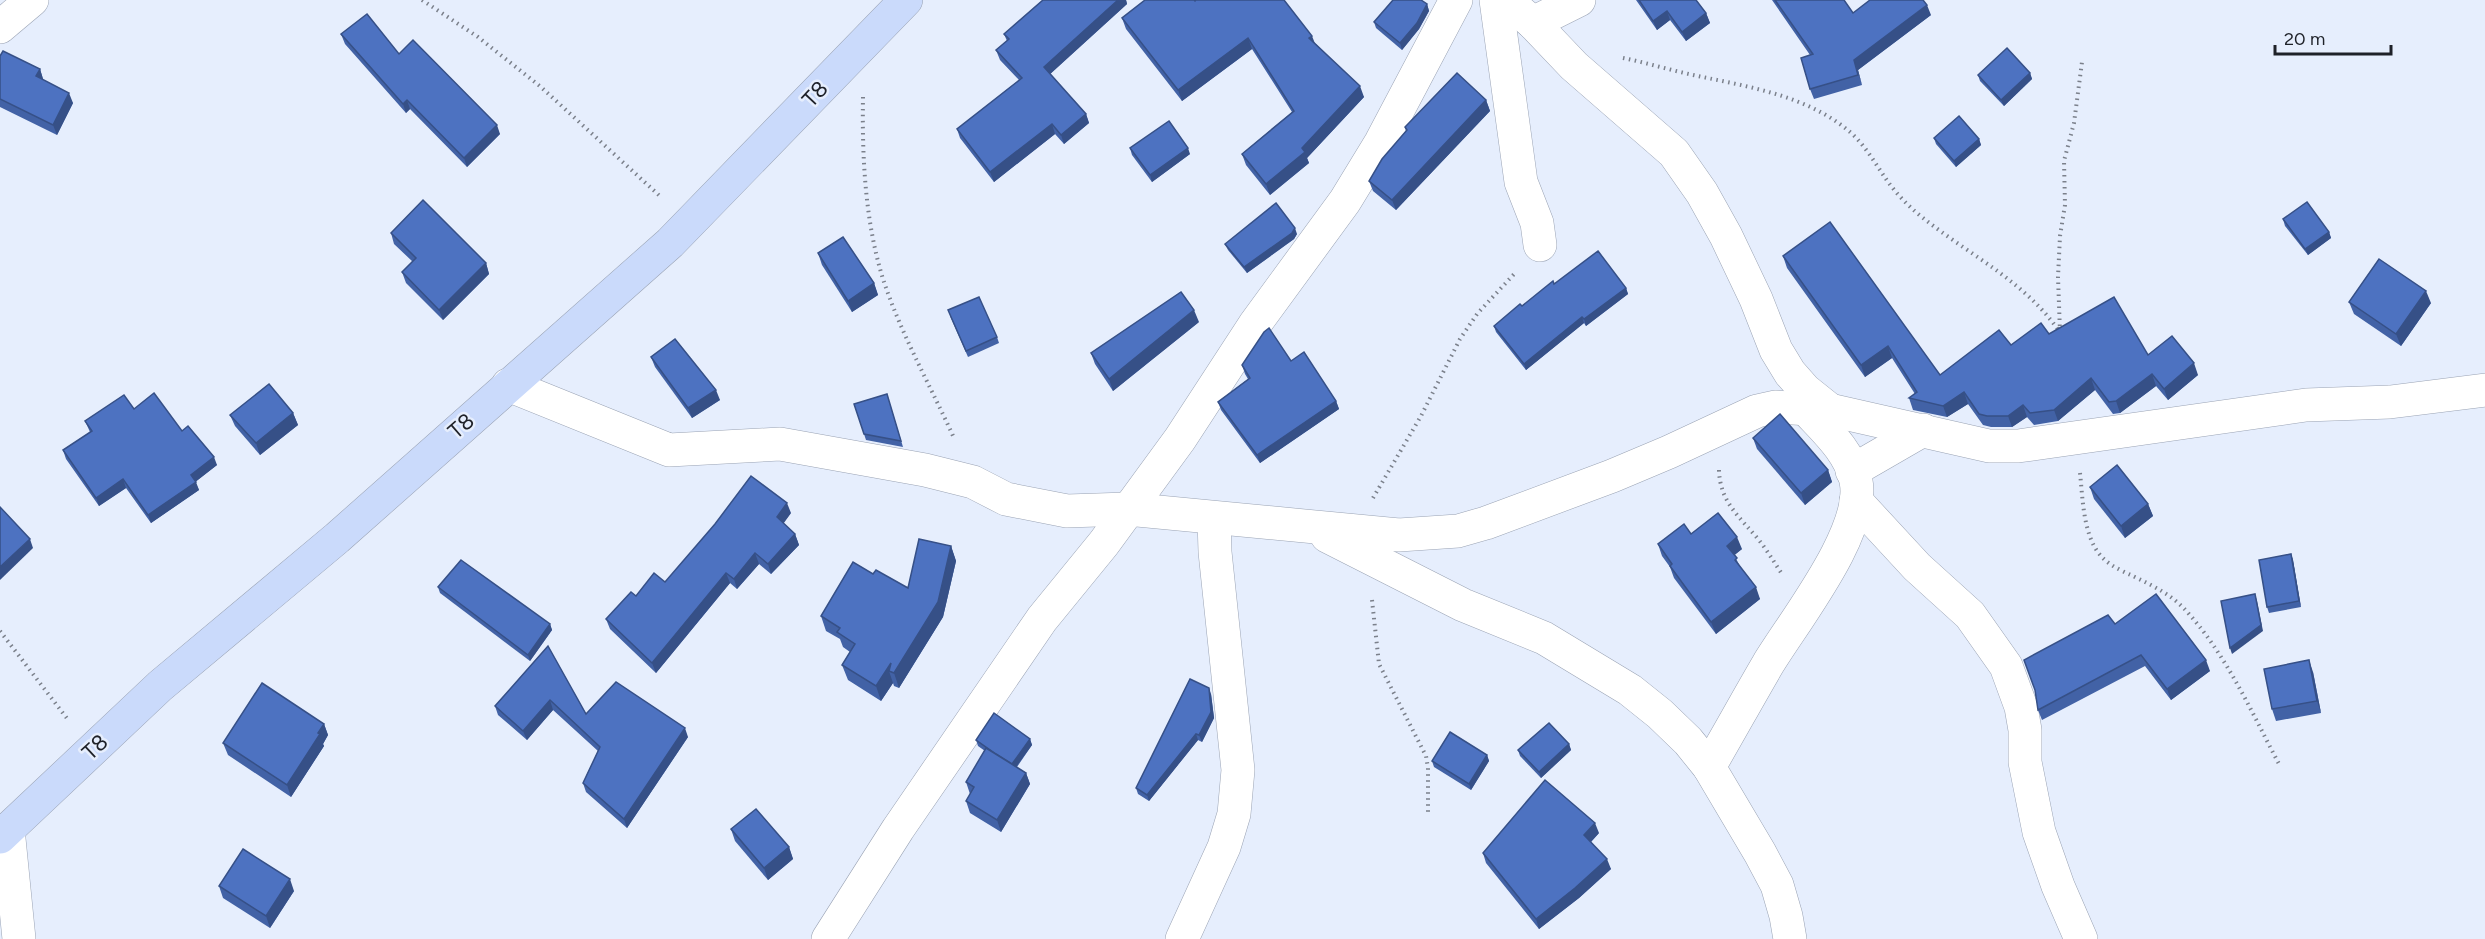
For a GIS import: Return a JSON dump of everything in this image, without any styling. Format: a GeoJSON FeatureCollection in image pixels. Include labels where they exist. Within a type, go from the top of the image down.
{"type":"FeatureCollection","features":[{"type":"Feature","properties":{"kind":"street"},"geometry":{"type":"LineString","coordinates":[[0,27],[32,0]]}},
{"type":"Feature","properties":{"kind":"street","name":"T8"},"geometry":{"type":"LineString","coordinates":[[4,833],[160,686],[337,538],[605,302],[690,223],[906,0]]}},
{"type":"Feature","properties":{"kind":"street"},"geometry":{"type":"LineString","coordinates":[[828,939],[898,829],[1042,619],[1082,570],[1180,439],[1256,324],[1345,201],[1381,142],[1456,0]]}},
{"type":"Feature","properties":{"kind":"street"},"geometry":{"type":"LineString","coordinates":[[1496,0],[1521,182],[1537,223],[1540,245]]}},
{"type":"Feature","properties":{"kind":"street"},"geometry":{"type":"LineString","coordinates":[[1506,0],[1533,23],[1574,66],[1674,153],[1702,194],[1726,236],[1756,299],[1776,350],[1790,373],[1817,408],[1837,443],[1854,486],[1917,567],[1970,615],[2006,666],[2021,707],[2025,730],[2025,762],[2039,832],[2058,886],[2081,939]]}},
{"type":"Feature","properties":{"kind":"street"},"geometry":{"type":"LineString","coordinates":[[1533,23],[1579,0]]}},
{"type":"Feature","properties":{"kind":"street"},"geometry":{"type":"LineString","coordinates":[[508,386],[669,450],[780,444],[925,470],[973,482],[1006,499],[1066,511],[1127,509],[1310,527],[1359,541],[1463,605],[1544,638],[1612,678],[1660,714],[1688,741],[1709,767],[1777,885],[1790,939]]}},
{"type":"Feature","properties":{"kind":"street"},"geometry":{"type":"LineString","coordinates":[[1359,541],[1458,531],[1485,523],[1612,476],[1756,411],[1775,407],[1817,408],[1989,446],[2018,446],[2306,405],[2390,402],[2485,390]]}},
{"type":"Feature","properties":{"kind":"street"},"geometry":{"type":"LineString","coordinates":[[1709,767],[1770,661],[1802,613],[1844,536],[1854,486],[1923,430]]}},
{"type":"Feature","properties":{"kind":"street"},"geometry":{"type":"LineString","coordinates":[[1182,939],[1224,847],[1234,814],[1238,770],[1215,552],[1214,519]]}},
{"type":"Feature","properties":{"kind":"street"},"geometry":{"type":"LineString","coordinates":[[4,833],[19,939]]}},
{"type":"Feature","properties":{"kind":"path"},"geometry":{"type":"LineString","coordinates":[[422,0],[478,37],[542,87],[690,223]]}},
{"type":"Feature","properties":{"kind":"path"},"geometry":{"type":"LineString","coordinates":[[864,42],[863,122],[866,192],[880,268],[909,345],[973,482]]}},
{"type":"Feature","properties":{"kind":"path"},"geometry":{"type":"LineString","coordinates":[[1622,57],[1697,76],[1764,89],[1792,100],[1835,122],[1850,132],[1864,147],[1887,181],[1913,210],[2027,293],[2045,311],[2065,342]]}},
{"type":"Feature","properties":{"kind":"path"},"geometry":{"type":"LineString","coordinates":[[2060,333],[2058,277],[2060,236],[2065,205],[2064,161],[2074,123],[2082,62]]}},
{"type":"Feature","properties":{"kind":"path"},"geometry":{"type":"LineString","coordinates":[[1428,816],[1426,756],[1379,664],[1369,581],[1359,541],[1376,491],[1421,416],[1460,339],[1478,314],[1501,287],[1534,255],[1540,245]]}},
{"type":"Feature","properties":{"kind":"path"},"geometry":{"type":"LineString","coordinates":[[1721,427],[1719,478],[1727,504],[1772,558],[1802,613]]}},
{"type":"Feature","properties":{"kind":"path"},"geometry":{"type":"LineString","coordinates":[[2077,436],[2086,519],[2095,546],[2104,559],[2164,591],[2188,613],[2212,643],[2279,764]]}},
{"type":"Feature","properties":{"kind":"path"},"geometry":{"type":"LineString","coordinates":[[0,631],[91,750]]}},
{"type":"Feature","properties":{"kind":"building"},"geometry":{"type":"Polygon","coordinates":[[[1043,0],[1118,0],[1044,67],[1086,114],[1061,135],[1052,124],[990,172],[957,129],[1022,78],[996,50],[1009,39],[1004,34],[1043,0]]]}},
{"type":"Feature","properties":{"kind":"building"},"geometry":{"type":"Polygon","coordinates":[[[1145,0],[1284,0],[1312,36],[1309,38],[1360,86],[1302,148],[1305,152],[1266,184],[1242,154],[1294,111],[1248,38],[1178,90],[1122,18],[1145,0]]]}},
{"type":"Feature","properties":{"kind":"building"},"geometry":{"type":"Polygon","coordinates":[[[1393,0],[1421,0],[1427,4],[1417,23],[1400,43],[1374,22],[1393,0]]]}},
{"type":"Feature","properties":{"kind":"building"},"geometry":{"type":"Polygon","coordinates":[[[1639,0],[1696,0],[1706,13],[1682,32],[1667,11],[1653,21],[1639,0]]]}},
{"type":"Feature","properties":{"kind":"building"},"geometry":{"type":"Polygon","coordinates":[[[1775,0],[1844,0],[1853,13],[1870,0],[1923,0],[1927,5],[1854,60],[1858,75],[1810,89],[1801,58],[1813,54],[1775,0]]]}},
{"type":"Feature","properties":{"kind":"building"},"geometry":{"type":"Polygon","coordinates":[[[367,14],[399,54],[413,40],[497,125],[464,158],[407,100],[403,104],[341,34],[367,14]]]}},
{"type":"Feature","properties":{"kind":"building"},"geometry":{"type":"Polygon","coordinates":[[[2007,48],[2030,73],[2001,100],[1978,75],[2007,48]]]}},
{"type":"Feature","properties":{"kind":"building"},"geometry":{"type":"Polygon","coordinates":[[[3,51],[40,69],[36,76],[69,93],[53,125],[0,99],[0,56],[3,51]]]}},
{"type":"Feature","properties":{"kind":"building"},"geometry":{"type":"Polygon","coordinates":[[[1457,73],[1486,100],[1392,200],[1369,181],[1382,159],[1407,130],[1405,127],[1457,73]]]}},
{"type":"Feature","properties":{"kind":"building"},"geometry":{"type":"Polygon","coordinates":[[[1959,116],[1979,139],[1954,161],[1934,138],[1959,116]]]}},
{"type":"Feature","properties":{"kind":"building"},"geometry":{"type":"Polygon","coordinates":[[[1169,121],[1188,148],[1150,175],[1130,148],[1169,121]]]}},
{"type":"Feature","properties":{"kind":"building"},"geometry":{"type":"Polygon","coordinates":[[[423,200],[486,263],[439,310],[402,272],[416,258],[391,233],[423,200]]]}},
{"type":"Feature","properties":{"kind":"building"},"geometry":{"type":"Polygon","coordinates":[[[2307,202],[2329,232],[2305,249],[2283,219],[2307,202]]]}},
{"type":"Feature","properties":{"kind":"building"},"geometry":{"type":"Polygon","coordinates":[[[1276,203],[1295,228],[1292,233],[1244,267],[1225,244],[1276,203]]]}},
{"type":"Feature","properties":{"kind":"building"},"geometry":{"type":"Polygon","coordinates":[[[1830,222],[1940,375],[1999,330],[2011,345],[2041,323],[2049,334],[2114,297],[2148,355],[2172,336],[2194,363],[2164,389],[2152,374],[2116,401],[2109,402],[2091,378],[2054,410],[2030,413],[2023,405],[2008,416],[1979,414],[1964,392],[1943,406],[1909,398],[1917,392],[1888,346],[1861,365],[1783,256],[1830,222]]]}},
{"type":"Feature","properties":{"kind":"building"},"geometry":{"type":"Polygon","coordinates":[[[843,237],[874,283],[848,301],[818,253],[843,237]]]}},
{"type":"Feature","properties":{"kind":"building"},"geometry":{"type":"Polygon","coordinates":[[[1598,251],[1626,288],[1584,319],[1582,317],[1524,364],[1494,326],[1520,304],[1522,306],[1553,281],[1554,284],[1598,251]]]}},
{"type":"Feature","properties":{"kind":"building"},"geometry":{"type":"Polygon","coordinates":[[[2379,259],[2426,291],[2396,334],[2349,302],[2379,259]]]}},
{"type":"Feature","properties":{"kind":"building"},"geometry":{"type":"Polygon","coordinates":[[[1181,292],[1194,310],[1109,379],[1091,353],[1181,292]]]}},
{"type":"Feature","properties":{"kind":"building"},"geometry":{"type":"Polygon","coordinates":[[[979,297],[997,337],[966,351],[948,310],[979,297]]]}},
{"type":"Feature","properties":{"kind":"building"},"geometry":{"type":"Polygon","coordinates":[[[1269,328],[1291,361],[1304,352],[1336,401],[1257,455],[1218,402],[1250,378],[1242,365],[1269,328]]]}},
{"type":"Feature","properties":{"kind":"building"},"geometry":{"type":"Polygon","coordinates":[[[675,339],[716,390],[688,408],[651,357],[675,339]]]}},
{"type":"Feature","properties":{"kind":"building"},"geometry":{"type":"Polygon","coordinates":[[[269,384],[293,413],[256,443],[230,415],[269,384]]]}},
{"type":"Feature","properties":{"kind":"building"},"geometry":{"type":"Polygon","coordinates":[[[154,393],[182,431],[188,426],[214,457],[191,475],[196,482],[148,515],[123,479],[96,498],[63,450],[92,431],[85,421],[124,395],[134,409],[154,393]]]}},
{"type":"Feature","properties":{"kind":"building"},"geometry":{"type":"Polygon","coordinates":[[[887,394],[901,441],[864,434],[854,404],[887,394]]]}},
{"type":"Feature","properties":{"kind":"building"},"geometry":{"type":"Polygon","coordinates":[[[1780,414],[1828,470],[1801,493],[1753,438],[1780,414]]]}},
{"type":"Feature","properties":{"kind":"building"},"geometry":{"type":"Polygon","coordinates":[[[2117,465],[2148,504],[2121,526],[2090,487],[2117,465]]]}},
{"type":"Feature","properties":{"kind":"building"},"geometry":{"type":"Polygon","coordinates":[[[751,476],[787,503],[777,517],[795,534],[768,564],[755,553],[734,579],[726,573],[652,663],[606,619],[631,592],[636,596],[654,573],[665,582],[715,524],[751,476]]]}},
{"type":"Feature","properties":{"kind":"building"},"geometry":{"type":"Polygon","coordinates":[[[0,507],[30,539],[0,567],[0,507]]]}},
{"type":"Feature","properties":{"kind":"building"},"geometry":{"type":"Polygon","coordinates":[[[1718,513],[1737,537],[1727,546],[1756,587],[1711,622],[1670,566],[1672,564],[1658,544],[1684,524],[1691,534],[1718,513]]]}},
{"type":"Feature","properties":{"kind":"building"},"geometry":{"type":"Polygon","coordinates":[[[919,539],[951,546],[938,602],[894,673],[889,671],[891,663],[876,686],[842,665],[855,644],[837,632],[840,628],[821,616],[853,562],[873,574],[876,570],[908,588],[919,539]]]}},
{"type":"Feature","properties":{"kind":"building"},"geometry":{"type":"Polygon","coordinates":[[[2291,554],[2299,601],[2267,607],[2259,560],[2291,554]]]}},
{"type":"Feature","properties":{"kind":"building"},"geometry":{"type":"Polygon","coordinates":[[[461,560],[550,624],[528,655],[438,587],[461,560]]]}},
{"type":"Feature","properties":{"kind":"building"},"geometry":{"type":"Polygon","coordinates":[[[2156,594],[2206,660],[2167,689],[2141,655],[2038,710],[2035,690],[2024,660],[2108,615],[2115,624],[2156,594]]]}},
{"type":"Feature","properties":{"kind":"building"},"geometry":{"type":"Polygon","coordinates":[[[2255,594],[2261,625],[2230,648],[2221,601],[2255,594]]]}},
{"type":"Feature","properties":{"kind":"building"},"geometry":{"type":"Polygon","coordinates":[[[548,646],[586,714],[616,682],[685,728],[624,819],[583,783],[600,747],[550,700],[523,731],[495,706],[548,646]]]}},
{"type":"Feature","properties":{"kind":"building"},"geometry":{"type":"Polygon","coordinates":[[[2309,660],[2317,701],[2272,709],[2264,669],[2309,660]]]}},
{"type":"Feature","properties":{"kind":"building"},"geometry":{"type":"Polygon","coordinates":[[[1190,679],[1209,688],[1211,712],[1199,735],[1196,734],[1147,795],[1136,788],[1190,679]]]}},
{"type":"Feature","properties":{"kind":"building"},"geometry":{"type":"Polygon","coordinates":[[[262,683],[324,724],[287,785],[223,743],[262,683]]]}},
{"type":"Feature","properties":{"kind":"building"},"geometry":{"type":"Polygon","coordinates":[[[994,713],[1030,739],[1012,764],[976,740],[994,713]]]}},
{"type":"Feature","properties":{"kind":"building"},"geometry":{"type":"Polygon","coordinates":[[[1549,723],[1569,744],[1539,772],[1518,750],[1549,723]]]}},
{"type":"Feature","properties":{"kind":"building"},"geometry":{"type":"Polygon","coordinates":[[[1450,732],[1487,755],[1469,784],[1432,761],[1450,732]]]}},
{"type":"Feature","properties":{"kind":"building"},"geometry":{"type":"Polygon","coordinates":[[[986,748],[1026,773],[997,820],[966,801],[974,787],[966,782],[986,748]]]}},
{"type":"Feature","properties":{"kind":"building"},"geometry":{"type":"Polygon","coordinates":[[[1545,780],[1595,823],[1584,835],[1607,859],[1536,919],[1483,853],[1545,780]]]}},
{"type":"Feature","properties":{"kind":"building"},"geometry":{"type":"Polygon","coordinates":[[[756,809],[789,847],[764,868],[731,829],[756,809]]]}},
{"type":"Feature","properties":{"kind":"building"},"geometry":{"type":"Polygon","coordinates":[[[243,849],[290,879],[266,916],[219,886],[243,849]]]}}]}
